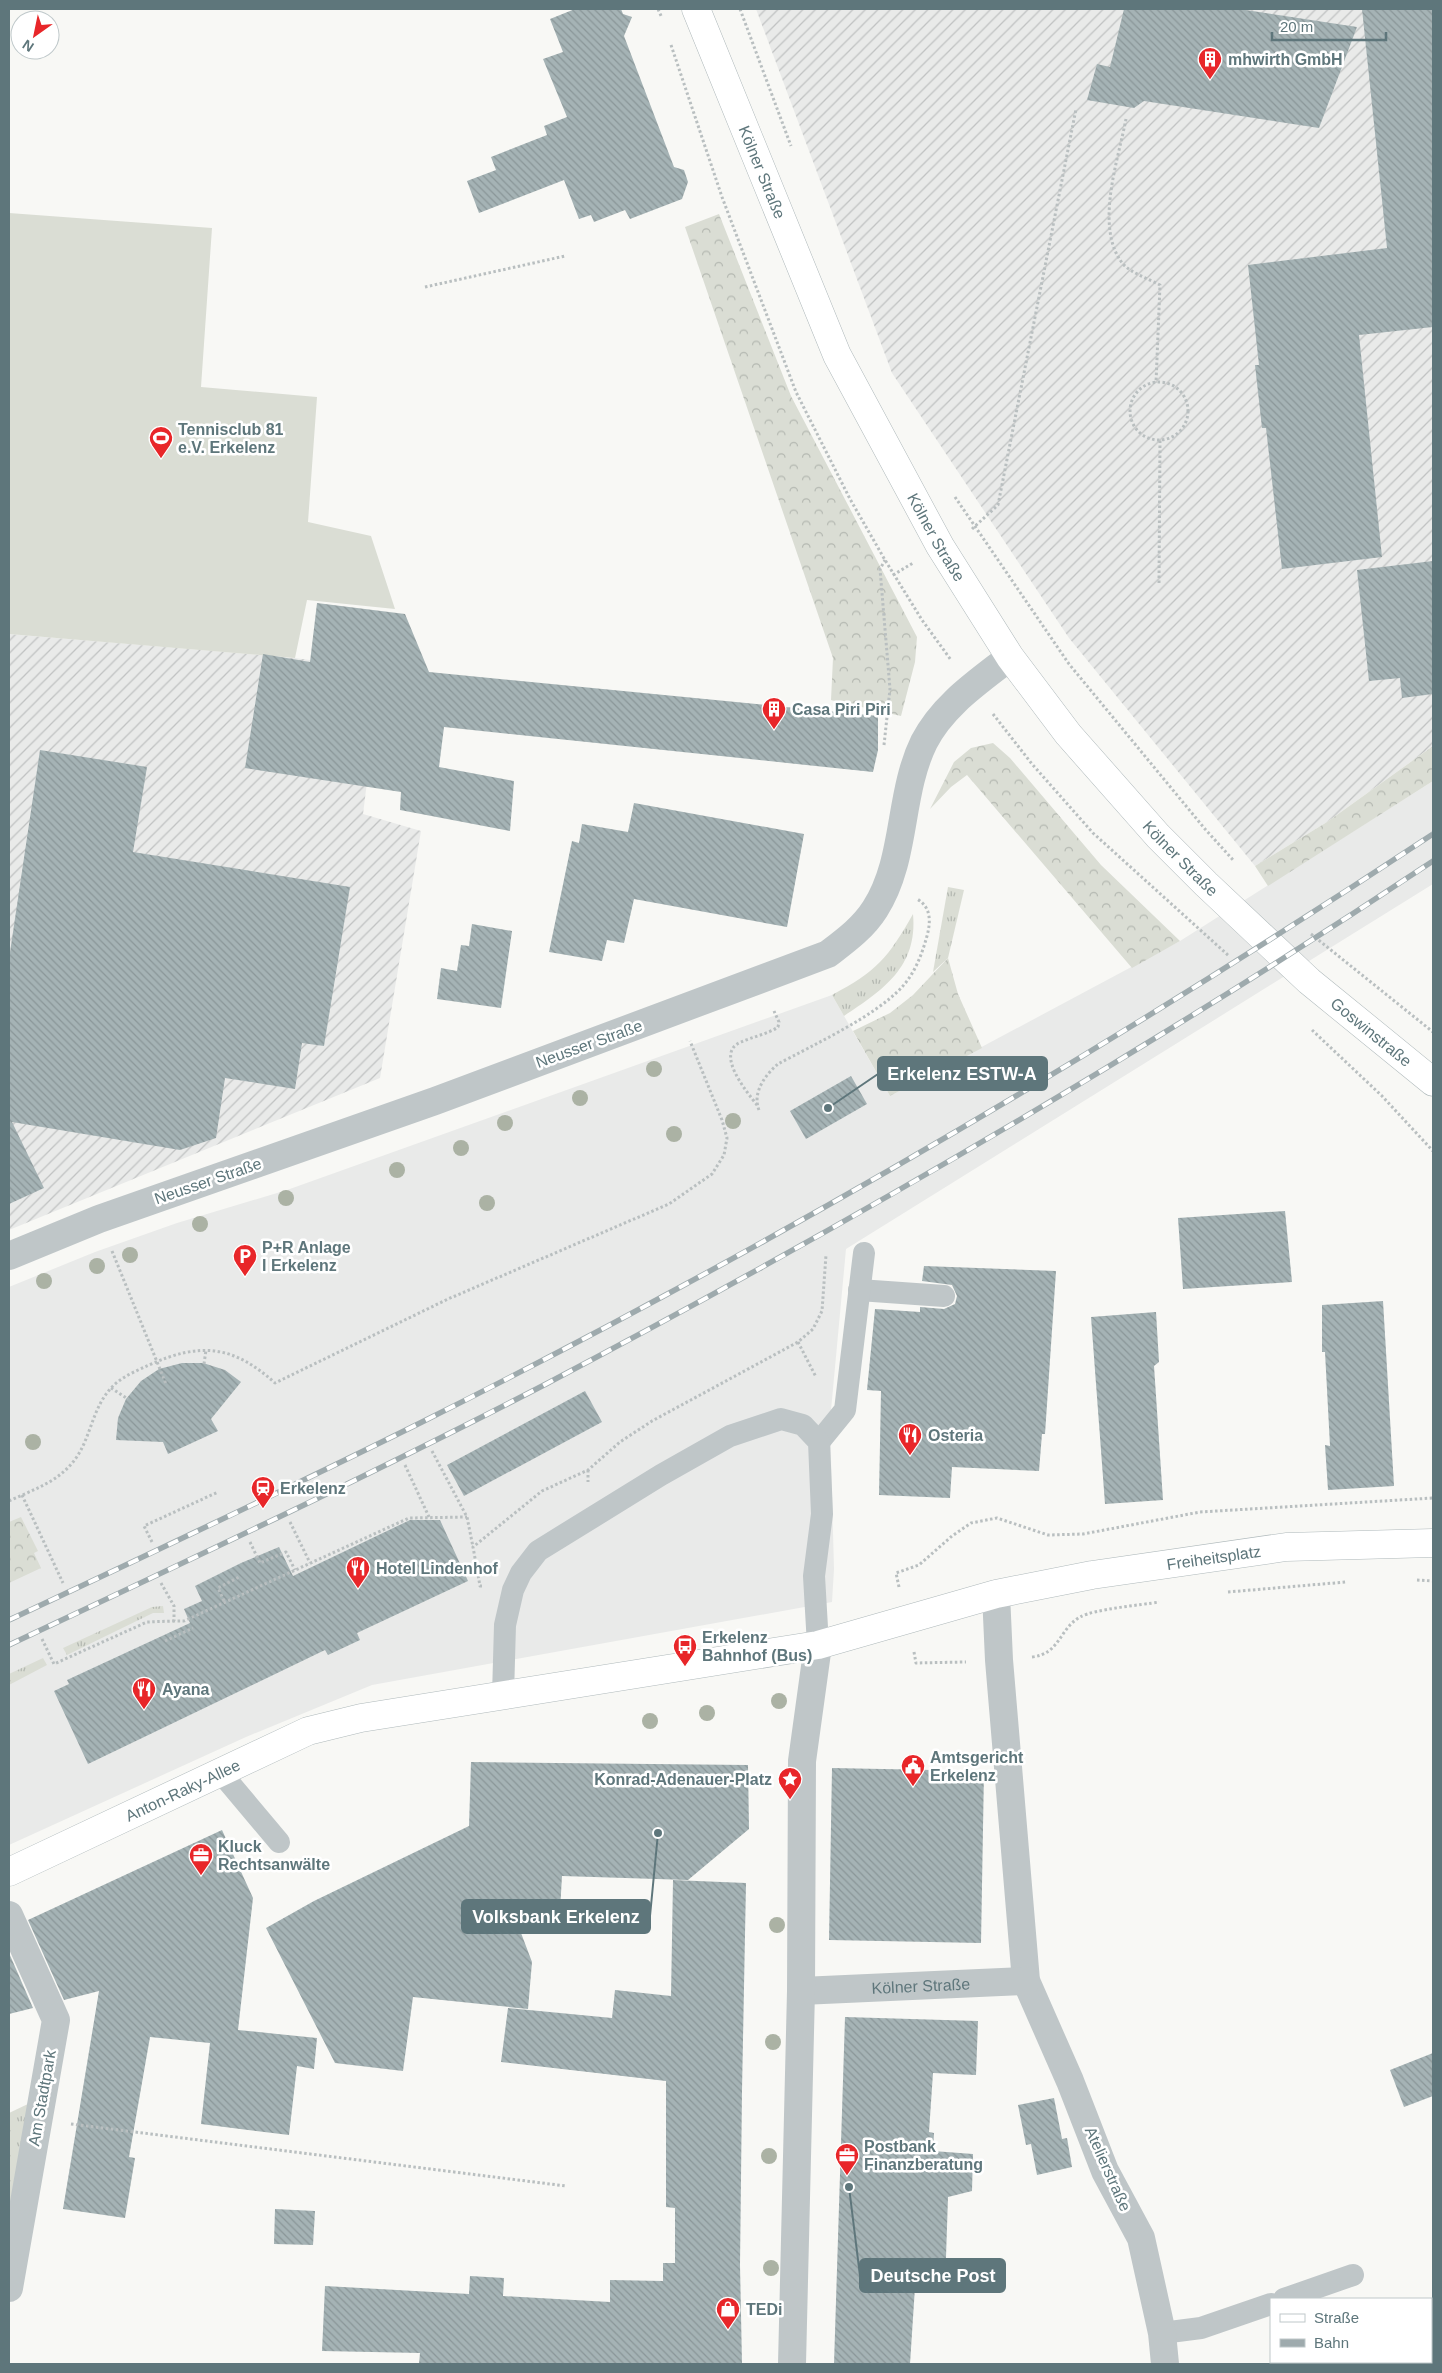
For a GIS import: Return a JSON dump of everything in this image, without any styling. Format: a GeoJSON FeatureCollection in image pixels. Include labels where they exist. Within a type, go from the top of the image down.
{"type":"FeatureCollection","features":[{"type":"Feature","properties":{"kind":"street","name":"Kölner Straße"},"geometry":{"type":"LineString","coordinates":[[696,9],[837,355],[940,546],[1010,657],[1068,734],[1158,836],[1309,981]]}},
{"type":"Feature","properties":{"kind":"street","name":"Neusser Straße"},"geometry":{"type":"LineString","coordinates":[[9,1256],[99,1219],[434,1102],[828,954],[849,938],[874,910],[889,881],[898,849],[908,788],[924,742],[941,715],[953,702],[1010,657]]}},
{"type":"Feature","properties":{"kind":"street","name":"Goswinstraße"},"geometry":{"type":"LineString","coordinates":[[1309,981],[1433,1082]]}},
{"type":"Feature","properties":{"kind":"street","name":"Freiheitsplatz"},"geometry":{"type":"LineString","coordinates":[[996,1594],[1092,1575],[1286,1547],[1433,1543]]}},
{"type":"Feature","properties":{"kind":"street"},"geometry":{"type":"LineString","coordinates":[[503,1695],[818,1644],[996,1594],[1000,1670],[1026,1981]]}},
{"type":"Feature","properties":{"kind":"street"},"geometry":{"type":"LineString","coordinates":[[792,2364],[800,1978],[802,1761],[818,1644]]}},
{"type":"Feature","properties":{"kind":"street","name":"Anton-Raky-Allee"},"geometry":{"type":"LineString","coordinates":[[9,1872],[308,1731],[361,1718],[503,1695]]}},
{"type":"Feature","properties":{"kind":"street","name":"Am Stadtpark"},"geometry":{"type":"LineString","coordinates":[[9,1915],[56,2020],[9,2288]]}},
{"type":"Feature","properties":{"kind":"street","name":"Kölner Straße"},"geometry":{"type":"LineString","coordinates":[[800,1978],[1026,1981]]}},
{"type":"Feature","properties":{"kind":"street","name":"Atelierstraße"},"geometry":{"type":"LineString","coordinates":[[1026,1981],[1070,2081],[1105,2171],[1141,2238],[1162,2333],[1164,2364]]}},
{"type":"Feature","properties":{"kind":"lane"},"geometry":{"type":"LineString","coordinates":[[819,1442],[845,1410],[864,1252]]}},
{"type":"Feature","properties":{"kind":"lane"},"geometry":{"type":"LineString","coordinates":[[859,1290],[944,1296]]}},
{"type":"Feature","properties":{"kind":"lane"},"geometry":{"type":"LineString","coordinates":[[503,1695],[505,1624],[513,1590],[521,1573],[538,1551],[661,1475],[730,1436],[781,1420],[803,1425],[819,1442],[822,1514],[814,1576],[818,1644]]}},
{"type":"Feature","properties":{"kind":"lane"},"geometry":{"type":"LineString","coordinates":[[221,1773],[279,1842]]}},
{"type":"Feature","properties":{"kind":"lane"},"geometry":{"type":"LineString","coordinates":[[1287,2298],[1353,2275]]}},
{"type":"Feature","properties":{"kind":"lane"},"geometry":{"type":"LineString","coordinates":[[1162,2333],[1201,2328],[1270,2304]]}},
{"type":"Feature","properties":{"kind":"path"},"geometry":{"type":"LineString","coordinates":[[740,9],[793,151]]}},
{"type":"Feature","properties":{"kind":"path"},"geometry":{"type":"LineString","coordinates":[[894,575],[940,546],[974,528],[998,505],[1076,109]]}},
{"type":"Feature","properties":{"kind":"path"},"geometry":{"type":"LineString","coordinates":[[1126,119],[1112,190],[1109,213],[1110,234],[1124,266],[1160,285],[1156,383]]}},
{"type":"Feature","properties":{"kind":"path"},"geometry":{"type":"LineString","coordinates":[[425,287],[565,256]]}},
{"type":"Feature","properties":{"kind":"path"},"geometry":{"type":"LineString","coordinates":[[1161,382],[1172,385],[1182,392],[1188,403],[1189,415],[1184,426],[1176,435],[1160,440],[1153,440],[1141,434],[1134,425],[1130,414],[1132,401],[1138,391],[1148,384],[1156,383],[1161,382]]}},
{"type":"Feature","properties":{"kind":"path"},"geometry":{"type":"LineString","coordinates":[[1159,583],[1160,440]]}},
{"type":"Feature","properties":{"kind":"path"},"geometry":{"type":"LineString","coordinates":[[954,496],[974,528],[1069,664],[1205,829],[1237,863]]}},
{"type":"Feature","properties":{"kind":"path"},"geometry":{"type":"LineString","coordinates":[[884,746],[890,689],[880,569],[885,560]]}},
{"type":"Feature","properties":{"kind":"path"},"geometry":{"type":"LineString","coordinates":[[757,1105],[758,1094],[767,1073],[778,1064],[888,1001],[903,986],[915,968],[922,953],[930,925],[929,912],[923,902],[889,881]]}},
{"type":"Feature","properties":{"kind":"path"},"geometry":{"type":"LineString","coordinates":[[1304,927],[1433,1032]]}},
{"type":"Feature","properties":{"kind":"path"},"geometry":{"type":"LineString","coordinates":[[9,1501],[54,1481],[73,1462],[87,1440],[94,1414],[111,1388],[133,1372],[180,1353],[206,1350],[231,1354],[256,1366],[275,1382],[448,1299],[669,1204],[712,1174],[724,1155],[727,1138],[722,1120],[678,1011]]}},
{"type":"Feature","properties":{"kind":"path"},"geometry":{"type":"LineString","coordinates":[[759,1110],[741,1084],[731,1064],[731,1057],[733,1048],[738,1043],[762,1033]]}},
{"type":"Feature","properties":{"kind":"path"},"geometry":{"type":"LineString","coordinates":[[99,1219],[166,1384]]}},
{"type":"Feature","properties":{"kind":"path"},"geometry":{"type":"LineString","coordinates":[[588,1470],[620,1442],[652,1421],[798,1342],[814,1329],[822,1310],[826,1255]]}},
{"type":"Feature","properties":{"kind":"path"},"geometry":{"type":"LineString","coordinates":[[798,1342],[817,1379]]}},
{"type":"Feature","properties":{"kind":"path"},"geometry":{"type":"LineString","coordinates":[[204,1364],[206,1350]]}},
{"type":"Feature","properties":{"kind":"path"},"geometry":{"type":"LineString","coordinates":[[111,1388],[128,1399]]}},
{"type":"Feature","properties":{"kind":"path"},"geometry":{"type":"LineString","coordinates":[[432,1451],[467,1517],[473,1548]]}},
{"type":"Feature","properties":{"kind":"path"},"geometry":{"type":"LineString","coordinates":[[405,1465],[429,1517]]}},
{"type":"Feature","properties":{"kind":"path"},"geometry":{"type":"LineString","coordinates":[[152,1542],[144,1526],[218,1492]]}},
{"type":"Feature","properties":{"kind":"path"},"geometry":{"type":"LineString","coordinates":[[22,1495],[63,1583]]}},
{"type":"Feature","properties":{"kind":"path"},"geometry":{"type":"LineString","coordinates":[[42,1639],[54,1664],[147,1622],[184,1621],[409,1518],[467,1517]]}},
{"type":"Feature","properties":{"kind":"path"},"geometry":{"type":"LineString","coordinates":[[290,1522],[310,1563]]}},
{"type":"Feature","properties":{"kind":"path"},"geometry":{"type":"LineString","coordinates":[[250,1542],[260,1564],[286,1552],[295,1570]]}},
{"type":"Feature","properties":{"kind":"path"},"geometry":{"type":"LineString","coordinates":[[224,1602],[218,1588],[239,1577]]}},
{"type":"Feature","properties":{"kind":"path"},"geometry":{"type":"LineString","coordinates":[[161,1583],[174,1606],[174,1621]]}},
{"type":"Feature","properties":{"kind":"path"},"geometry":{"type":"LineString","coordinates":[[165,1641],[193,1628]]}},
{"type":"Feature","properties":{"kind":"path"},"geometry":{"type":"LineString","coordinates":[[39,2120],[566,2186]]}},
{"type":"Feature","properties":{"kind":"shaded area"},"geometry":{"type":"Polygon","coordinates":[[[756,9],[1433,9],[1433,746],[1327,822],[1255,866],[1069,638],[892,373],[756,9]]]}},
{"type":"Feature","properties":{"kind":"shaded area"},"geometry":{"type":"Polygon","coordinates":[[[9,634],[295,658],[381,670],[363,814],[421,831],[380,1078],[9,1230],[9,634]]]}},
{"type":"Feature","properties":{"kind":"shaded area"},"geometry":{"type":"Polygon","coordinates":[[[1433,781],[1433,884],[846,1249],[830,1421],[834,1569],[832,1602],[372,1685],[246,1737],[9,1845],[9,1287],[95,1252],[177,1223],[287,1190],[832,995],[890,1096],[1180,941],[1433,781]]]}},
{"type":"Feature","properties":{"kind":"green space","name":"Tennisclub 81 e.V. Erkelenz"},"geometry":{"type":"Polygon","coordinates":[[[9,213],[212,228],[201,387],[317,397],[308,522],[371,536],[395,609],[307,600],[295,658],[9,634],[9,213]]]}},
{"type":"Feature","properties":{"kind":"green space"},"geometry":{"type":"Polygon","coordinates":[[[719,214],[791,396],[917,637],[915,662],[901,716],[831,700],[833,658],[685,227],[719,214]]]}},
{"type":"Feature","properties":{"kind":"green space"},"geometry":{"type":"Polygon","coordinates":[[[993,743],[1010,758],[1101,865],[1180,941],[1132,968],[967,775],[951,787],[930,809],[954,762],[971,748],[993,743]]]}},
{"type":"Feature","properties":{"kind":"green space"},"geometry":{"type":"Polygon","coordinates":[[[1433,746],[1433,781],[1268,886],[1255,866],[1327,822],[1433,746]]]}},
{"type":"Feature","properties":{"kind":"green space"},"geometry":{"type":"Polygon","coordinates":[[[948,887],[964,890],[948,958],[933,972],[948,887]]]}},
{"type":"Feature","properties":{"kind":"green space"},"geometry":{"type":"Polygon","coordinates":[[[913,914],[913,933],[910,949],[904,963],[895,975],[872,997],[844,1016],[832,995],[860,978],[880,962],[896,942],[913,914]]]}},
{"type":"Feature","properties":{"kind":"green space"},"geometry":{"type":"Polygon","coordinates":[[[948,958],[958,994],[982,1048],[890,1096],[853,1031],[890,1013],[913,995],[948,958]]]}},
{"type":"Feature","properties":{"kind":"green space"},"geometry":{"type":"Polygon","coordinates":[[[21,1517],[38,1551],[34,1553],[41,1568],[9,1583],[9,1522],[21,1517]]]}},
{"type":"Feature","properties":{"kind":"green space"},"geometry":{"type":"Polygon","coordinates":[[[163,1606],[164,1613],[153,1613],[67,1655],[63,1648],[152,1607],[163,1606]]]}},
{"type":"Feature","properties":{"kind":"green space"},"geometry":{"type":"Polygon","coordinates":[[[43,1658],[47,1665],[9,1685],[9,1674],[43,1658]]]}},
{"type":"Feature","properties":{"kind":"green space"},"geometry":{"type":"Polygon","coordinates":[[[30,2103],[9,2224],[9,2113],[30,2103]]]}},
{"type":"Feature","properties":{"kind":"building"},"geometry":{"type":"Polygon","coordinates":[[[575,9],[621,9],[623,14],[632,17],[624,36],[674,167],[684,170],[688,182],[682,199],[630,219],[625,210],[594,222],[591,215],[579,219],[564,180],[479,213],[467,181],[496,170],[491,157],[547,135],[544,126],[567,117],[543,59],[563,52],[550,19],[575,9]]]}},
{"type":"Feature","properties":{"kind":"building","name":"mhwirth GmbH"},"geometry":{"type":"Polygon","coordinates":[[[1124,9],[1239,9],[1357,27],[1319,128],[1144,101],[1134,108],[1087,100],[1097,64],[1110,67],[1124,9]]]}},
{"type":"Feature","properties":{"kind":"building"},"geometry":{"type":"Polygon","coordinates":[[[1362,9],[1433,9],[1433,327],[1359,335],[1382,557],[1282,569],[1266,428],[1262,428],[1255,365],[1259,365],[1248,265],[1387,248],[1362,9]]]}},
{"type":"Feature","properties":{"kind":"building"},"geometry":{"type":"Polygon","coordinates":[[[1433,561],[1433,694],[1402,698],[1400,678],[1369,681],[1357,570],[1433,561]]]}},
{"type":"Feature","properties":{"kind":"building"},"geometry":{"type":"Polygon","coordinates":[[[317,603],[405,614],[429,672],[878,716],[878,750],[873,772],[444,727],[439,767],[514,781],[510,831],[400,810],[401,792],[245,768],[263,654],[310,662],[317,603]]]}},
{"type":"Feature","properties":{"kind":"building"},"geometry":{"type":"Polygon","coordinates":[[[40,750],[147,767],[133,852],[350,887],[324,1046],[302,1043],[295,1089],[225,1078],[216,1138],[180,1150],[12,1122],[44,1188],[9,1204],[9,959],[40,750]]]}},
{"type":"Feature","properties":{"kind":"building"},"geometry":{"type":"Polygon","coordinates":[[[634,803],[804,834],[787,927],[634,899],[624,943],[607,940],[602,961],[549,952],[572,841],[579,843],[582,824],[628,832],[634,803]]]}},
{"type":"Feature","properties":{"kind":"building"},"geometry":{"type":"Polygon","coordinates":[[[472,924],[512,931],[501,1008],[437,999],[441,968],[457,971],[461,945],[469,946],[472,924]]]}},
{"type":"Feature","properties":{"kind":"building"},"geometry":{"type":"Polygon","coordinates":[[[851,1076],[867,1104],[806,1139],[790,1111],[851,1076]]]}},
{"type":"Feature","properties":{"kind":"building"},"geometry":{"type":"Polygon","coordinates":[[[1285,1211],[1292,1282],[1183,1289],[1178,1218],[1285,1211]]]}},
{"type":"Feature","properties":{"kind":"building"},"geometry":{"type":"Polygon","coordinates":[[[924,1266],[1056,1271],[1045,1434],[1042,1434],[1039,1471],[952,1467],[950,1498],[879,1495],[881,1391],[867,1390],[875,1309],[920,1312],[920,1307],[944,1309],[955,1304],[957,1296],[952,1285],[922,1281],[924,1266]]]}},
{"type":"Feature","properties":{"kind":"building"},"geometry":{"type":"Polygon","coordinates":[[[1383,1301],[1394,1486],[1328,1490],[1325,1445],[1330,1446],[1325,1352],[1322,1352],[1322,1305],[1383,1301]]]}},
{"type":"Feature","properties":{"kind":"building"},"geometry":{"type":"Polygon","coordinates":[[[1156,1312],[1159,1362],[1154,1366],[1163,1500],[1105,1504],[1091,1317],[1156,1312]]]}},
{"type":"Feature","properties":{"kind":"building"},"geometry":{"type":"Polygon","coordinates":[[[182,1363],[203,1363],[225,1370],[241,1382],[211,1419],[218,1431],[168,1454],[163,1442],[116,1440],[118,1418],[126,1399],[141,1381],[159,1369],[182,1363]]]}},
{"type":"Feature","properties":{"kind":"building"},"geometry":{"type":"Polygon","coordinates":[[[585,1391],[602,1422],[464,1496],[447,1465],[585,1391]]]}},
{"type":"Feature","properties":{"kind":"building"},"geometry":{"type":"Polygon","coordinates":[[[410,1520],[440,1520],[468,1581],[357,1633],[360,1640],[328,1655],[325,1650],[88,1764],[54,1691],[69,1684],[67,1680],[190,1623],[184,1609],[202,1601],[195,1586],[241,1563],[279,1547],[293,1576],[410,1520]]]}},
{"type":"Feature","properties":{"kind":"building"},"geometry":{"type":"Polygon","coordinates":[[[471,1762],[748,1765],[749,1829],[688,1880],[562,1876],[559,1928],[518,1925],[532,1962],[528,2009],[413,1997],[403,2071],[335,2063],[266,1928],[314,1901],[469,1826],[471,1762]]]}},
{"type":"Feature","properties":{"kind":"building"},"geometry":{"type":"Polygon","coordinates":[[[832,1768],[984,1771],[981,1943],[829,1940],[832,1768]]]}},
{"type":"Feature","properties":{"kind":"building"},"geometry":{"type":"Polygon","coordinates":[[[222,1830],[253,1898],[238,2030],[317,2038],[314,2069],[297,2066],[289,2135],[201,2124],[210,2043],[150,2037],[129,2157],[135,2158],[125,2218],[63,2209],[99,1991],[64,2000],[28,1920],[222,1830]]]}},
{"type":"Feature","properties":{"kind":"building"},"geometry":{"type":"Polygon","coordinates":[[[673,1880],[746,1883],[740,2265],[742,2364],[419,2364],[420,2353],[322,2351],[325,2286],[469,2294],[470,2276],[504,2278],[503,2296],[610,2302],[610,2280],[663,2281],[663,2263],[675,2263],[675,2208],[666,2207],[666,2081],[501,2062],[508,2008],[612,2018],[615,1990],[671,1996],[673,1880]]]}},
{"type":"Feature","properties":{"kind":"building"},"geometry":{"type":"Polygon","coordinates":[[[9,1953],[33,2008],[9,2014],[9,1953]]]}},
{"type":"Feature","properties":{"kind":"building"},"geometry":{"type":"Polygon","coordinates":[[[845,2017],[978,2021],[976,2075],[933,2073],[929,2132],[934,2133],[933,2151],[973,2154],[972,2191],[948,2197],[945,2287],[915,2287],[910,2364],[834,2364],[845,2017]]]}},
{"type":"Feature","properties":{"kind":"building"},"geometry":{"type":"Polygon","coordinates":[[[1433,2053],[1433,2096],[1404,2107],[1390,2070],[1433,2053]]]}},
{"type":"Feature","properties":{"kind":"building"},"geometry":{"type":"Polygon","coordinates":[[[1054,2098],[1062,2139],[1067,2138],[1072,2167],[1037,2175],[1031,2144],[1026,2145],[1018,2105],[1054,2098]]]}},
{"type":"Feature","properties":{"kind":"building"},"geometry":{"type":"Polygon","coordinates":[[[275,2209],[315,2211],[313,2245],[274,2244],[275,2209]]]}},
{"type":"Feature","properties":{"kind":"railway"},"geometry":{"type":"LineString","coordinates":[[9,1620],[422,1422],[552,1356],[681,1287],[809,1216],[1062,1068],[1311,914],[1433,834]]}},
{"type":"Feature","properties":{"kind":"railway"},"geometry":{"type":"LineString","coordinates":[[9,1645],[413,1452],[546,1384],[772,1262],[1107,1068],[1433,861]]}},
{"type":"Feature","properties":{"kind":"place","name":"mhwirth GmbH"},"geometry":{"type":"Point","coordinates":[1210,80]}},
{"type":"Feature","properties":{"kind":"place","name":"Tennisclub 81 e.V. Erkelenz"},"geometry":{"type":"Point","coordinates":[161,459]}},
{"type":"Feature","properties":{"kind":"place","name":"Casa Piri Piri"},"geometry":{"type":"Point","coordinates":[774,730]}},
{"type":"Feature","properties":{"kind":"place","name":"Erkelenz ESTW-A"},"geometry":{"type":"Point","coordinates":[828,1108]}},
{"type":"Feature","properties":{"kind":"place","name":"P+R Anlage I Erkelenz"},"geometry":{"type":"Point","coordinates":[245,1277]}},
{"type":"Feature","properties":{"kind":"place","name":"Osteria"},"geometry":{"type":"Point","coordinates":[910,1456]}},
{"type":"Feature","properties":{"kind":"place","name":"Erkelenz"},"geometry":{"type":"Point","coordinates":[263,1509]}},
{"type":"Feature","properties":{"kind":"place","name":"Hotel Lindenhof"},"geometry":{"type":"Point","coordinates":[358,1589]}},
{"type":"Feature","properties":{"kind":"place","name":"Erkelenz Bahnhof (Bus)"},"geometry":{"type":"Point","coordinates":[685,1667]}},
{"type":"Feature","properties":{"kind":"place","name":"Ayana"},"geometry":{"type":"Point","coordinates":[144,1710]}},
{"type":"Feature","properties":{"kind":"place","name":"Amtsgericht Erkelenz"},"geometry":{"type":"Point","coordinates":[913,1787]}},
{"type":"Feature","properties":{"kind":"place","name":"Konrad-Adenauer-Platz"},"geometry":{"type":"Point","coordinates":[790,1800]}},
{"type":"Feature","properties":{"kind":"place","name":"Volksbank Erkelenz"},"geometry":{"type":"Point","coordinates":[658,1833]}},
{"type":"Feature","properties":{"kind":"place","name":"Kluck Rechtsanwälte"},"geometry":{"type":"Point","coordinates":[201,1876]}},
{"type":"Feature","properties":{"kind":"place","name":"Postbank Finanzberatung"},"geometry":{"type":"Point","coordinates":[847,2176]}},
{"type":"Feature","properties":{"kind":"place","name":"Deutsche Post"},"geometry":{"type":"Point","coordinates":[849,2187]}},
{"type":"Feature","properties":{"kind":"place","name":"TEDi"},"geometry":{"type":"Point","coordinates":[728,2330]}}]}
